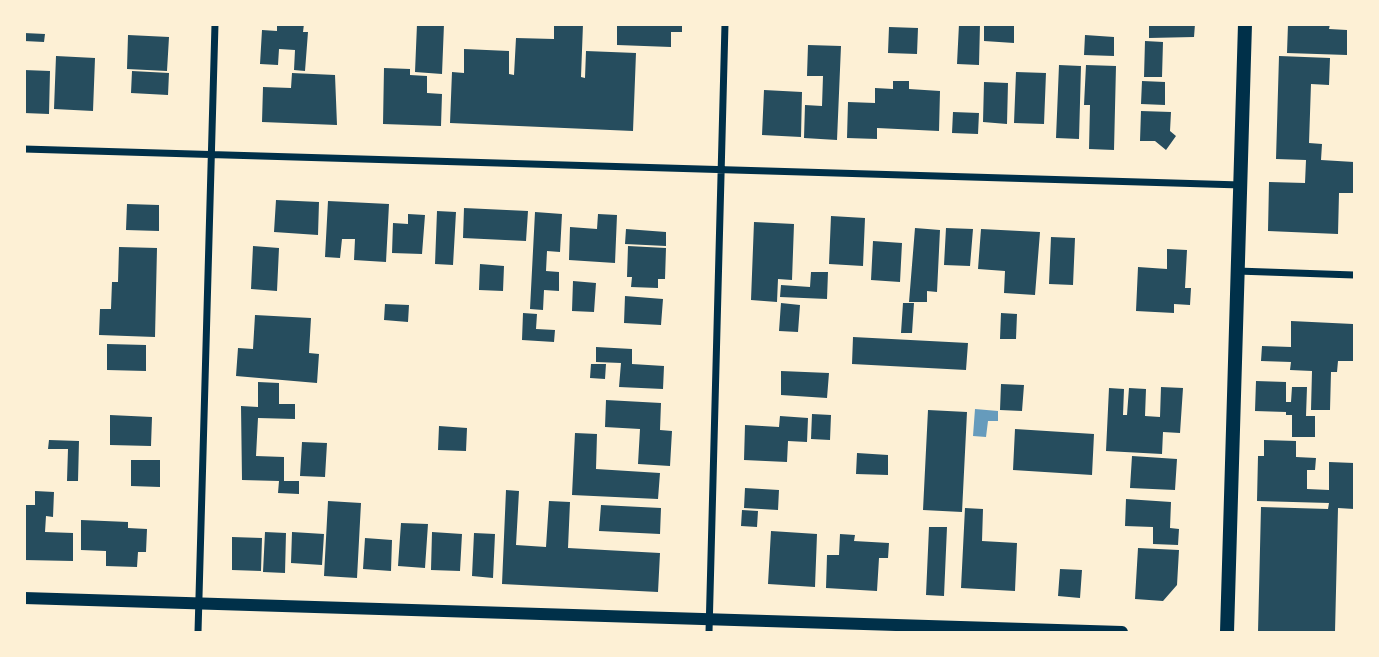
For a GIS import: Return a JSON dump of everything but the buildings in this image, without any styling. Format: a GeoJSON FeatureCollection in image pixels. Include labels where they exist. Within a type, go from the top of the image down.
{"type":"FeatureCollection","features":[{"type":"Feature","properties":{"kind":"main road"},"geometry":{"type":"LineString","coordinates":[[1227,632],[1245,24]]}},
{"type":"Feature","properties":{"kind":"street"},"geometry":{"type":"LineString","coordinates":[[198,632],[215,24]]}},
{"type":"Feature","properties":{"kind":"street"},"geometry":{"type":"LineString","coordinates":[[709,632],[719,168],[725,24]]}},
{"type":"Feature","properties":{"kind":"street"},"geometry":{"type":"LineString","coordinates":[[24,149],[1241,185]]}},
{"type":"Feature","properties":{"kind":"street"},"geometry":{"type":"LineString","coordinates":[[1237,271],[1354,275]]}},
{"type":"Feature","properties":{"kind":"street"},"geometry":{"type":"LineString","coordinates":[[24,598],[199,601],[1122,632]]}},
{"type":"Feature","properties":{"kind":"water"},"geometry":{"type":"Polygon","coordinates":[[[975,409],[998,411],[998,421],[988,421],[986,437],[973,436],[975,409]]]}}]}
